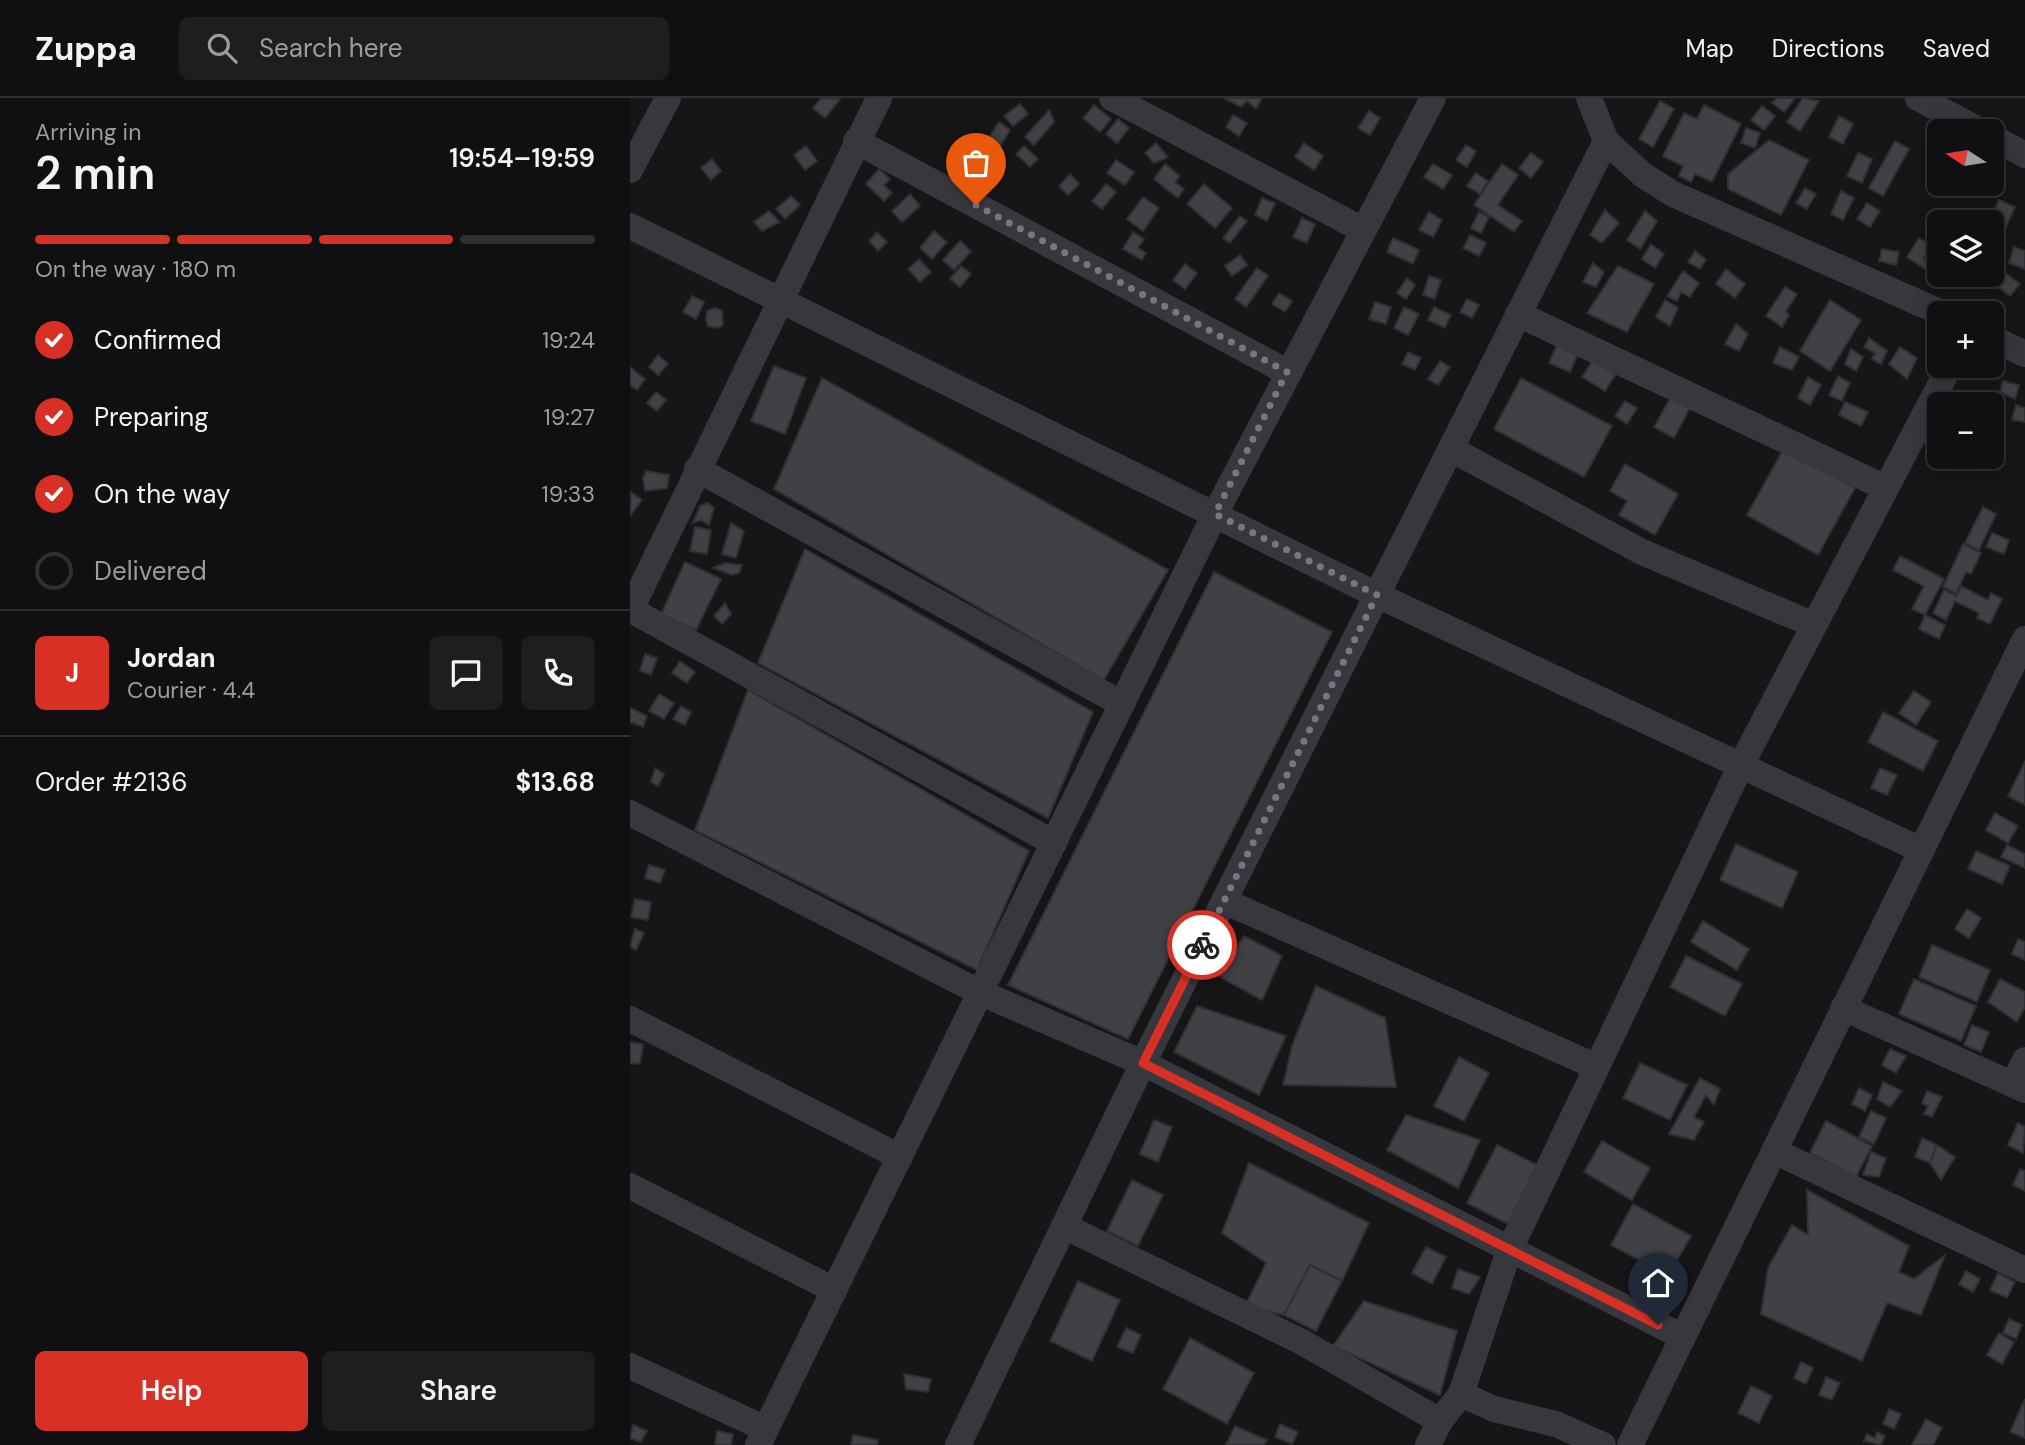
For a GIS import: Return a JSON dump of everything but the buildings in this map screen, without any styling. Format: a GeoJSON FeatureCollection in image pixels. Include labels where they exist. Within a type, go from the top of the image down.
{"type":"FeatureCollection","features":[{"type":"Feature","properties":{"kind":"street"},"geometry":{"type":"LineString","coordinates":[[630,170],[668,98]]}},
{"type":"Feature","properties":{"kind":"street"},"geometry":{"type":"LineString","coordinates":[[879,98],[630,611],[1054,843]]}},
{"type":"Feature","properties":{"kind":"street"},"geometry":{"type":"LineString","coordinates":[[1112,98],[1363,230]]}},
{"type":"Feature","properties":{"kind":"street"},"geometry":{"type":"LineString","coordinates":[[630,1366],[762,1437],[1215,514],[1287,372],[1433,98]]}},
{"type":"Feature","properties":{"kind":"street"},"geometry":{"type":"LineString","coordinates":[[1589,98],[1606,141],[1643,176],[1673,194],[1927,307]]}},
{"type":"Feature","properties":{"kind":"street"},"geometry":{"type":"LineString","coordinates":[[1919,98],[1958,119]]}},
{"type":"Feature","properties":{"kind":"street"},"geometry":{"type":"LineString","coordinates":[[856,141],[1287,372]]}},
{"type":"Feature","properties":{"kind":"street"},"geometry":{"type":"LineString","coordinates":[[958,1445],[1143,1063],[1606,141]]}},
{"type":"Feature","properties":{"kind":"street"},"geometry":{"type":"LineString","coordinates":[[2004,144],[2025,155]]}},
{"type":"Feature","properties":{"kind":"street"},"geometry":{"type":"LineString","coordinates":[[630,226],[1377,595],[1921,850]]}},
{"type":"Feature","properties":{"kind":"street"},"geometry":{"type":"LineString","coordinates":[[1518,314],[1886,488]]}},
{"type":"Feature","properties":{"kind":"street"},"geometry":{"type":"LineString","coordinates":[[2004,344],[2025,354]]}},
{"type":"Feature","properties":{"kind":"street"},"geometry":{"type":"LineString","coordinates":[[1428,1445],[1440,1421],[1461,1394],[1509,1251],[1741,765],[1944,378]]}},
{"type":"Feature","properties":{"kind":"street"},"geometry":{"type":"LineString","coordinates":[[1451,449],[1642,552],[1814,625]]}},
{"type":"Feature","properties":{"kind":"street"},"geometry":{"type":"LineString","coordinates":[[697,469],[1122,704]]}},
{"type":"Feature","properties":{"kind":"street"},"geometry":{"type":"LineString","coordinates":[[1630,1445],[2025,639]]}},
{"type":"Feature","properties":{"kind":"street"},"geometry":{"type":"LineString","coordinates":[[630,813],[981,993],[1143,1063],[1509,1251],[1684,1337]]}},
{"type":"Feature","properties":{"kind":"street"},"geometry":{"type":"LineString","coordinates":[[1224,901],[1597,1067]]}},
{"type":"Feature","properties":{"kind":"street"},"geometry":{"type":"LineString","coordinates":[[1843,1008],[2019,1087],[2025,1060]]}},
{"type":"Feature","properties":{"kind":"street"},"geometry":{"type":"LineString","coordinates":[[630,1019],[900,1157]]}},
{"type":"Feature","properties":{"kind":"street"},"geometry":{"type":"LineString","coordinates":[[1774,1151],[2025,1270]]}},
{"type":"Feature","properties":{"kind":"street"},"geometry":{"type":"LineString","coordinates":[[630,1186],[834,1290]]}},
{"type":"Feature","properties":{"kind":"street"},"geometry":{"type":"LineString","coordinates":[[1064,1226],[1302,1342],[1440,1421]]}},
{"type":"Feature","properties":{"kind":"street"},"geometry":{"type":"LineString","coordinates":[[1461,1394],[1494,1409],[1556,1424],[1603,1445]]}},
{"type":"Feature","properties":{"kind":"way so far"},"geometry":{"type":"LineString","coordinates":[[976,205],[1287,372],[1215,514],[1377,595],[1202,945]]}},
{"type":"Feature","properties":{"kind":"route"},"geometry":{"type":"LineString","coordinates":[[1202,945],[1143,1063],[1658,1325]]}}]}
